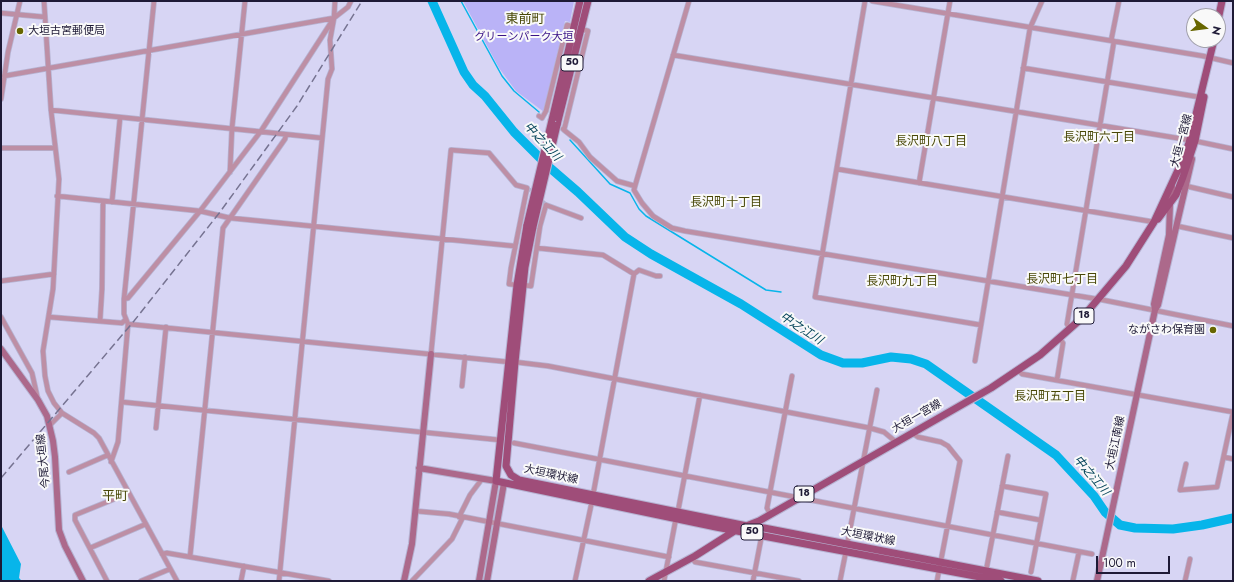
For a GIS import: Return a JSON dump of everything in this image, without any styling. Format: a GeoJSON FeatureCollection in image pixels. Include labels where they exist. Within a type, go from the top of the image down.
{"type":"FeatureCollection","features":[{"type":"Feature","properties":{"kind":"main road","name":"50"},"geometry":{"type":"LineString","coordinates":[[504,483],[512,362],[520,285],[530,226],[559,126],[578,28],[580,1]]}},
{"type":"Feature","properties":{"kind":"main road","name":"50"},"geometry":{"type":"LineString","coordinates":[[578,28],[588,1]]}},
{"type":"Feature","properties":{"kind":"main road","name":"大垣一宮線"},"geometry":{"type":"LineString","coordinates":[[649,581],[736,530],[770,514],[991,388],[1019,371],[1060,339],[1099,300],[1126,266],[1154,222],[1192,140],[1199,97],[1212,48]]}},
{"type":"Feature","properties":{"kind":"main road","name":"大垣一宮線"},"geometry":{"type":"LineString","coordinates":[[1154,222],[1176,195],[1183,177],[1209,73],[1210,58]]}},
{"type":"Feature","properties":{"kind":"main road","name":"大垣江南線"},"geometry":{"type":"LineString","coordinates":[[1097,581],[1155,310],[1158,305],[1186,186],[1192,140]]}},
{"type":"Feature","properties":{"kind":"main road","name":"大垣江南線"},"geometry":{"type":"LineString","coordinates":[[1155,310],[1154,304],[1169,235],[1170,204],[1174,179]]}},
{"type":"Feature","properties":{"kind":"main road","name":"今尾大垣線"},"geometry":{"type":"LineString","coordinates":[[1,349],[38,400],[50,426],[55,457],[59,530],[65,546],[83,581]]}},
{"type":"Feature","properties":{"kind":"main road"},"geometry":{"type":"LineString","coordinates":[[404,581],[412,544],[431,354]]}},
{"type":"Feature","properties":{"kind":"main road","name":"50"},"geometry":{"type":"LineString","coordinates":[[512,362],[500,440],[496,481],[504,483],[519,480]]}},
{"type":"Feature","properties":{"kind":"main road","name":"大垣環状線"},"geometry":{"type":"LineString","coordinates":[[506,466],[511,475],[519,480],[676,518],[940,566],[1001,581]]}},
{"type":"Feature","properties":{"kind":"main road"},"geometry":{"type":"LineString","coordinates":[[419,468],[496,481],[479,581]]}},
{"type":"Feature","properties":{"kind":"main road"},"geometry":{"type":"LineString","coordinates":[[487,581],[504,483]]}},
{"type":"Feature","properties":{"kind":"main road","name":"大垣環状線"},"geometry":{"type":"LineString","coordinates":[[504,483],[678,511],[747,526],[764,528],[847,548]]}},
{"type":"Feature","properties":{"kind":"main road","name":"大垣環状線"},"geometry":{"type":"LineString","coordinates":[[985,577],[1038,581]]}},
{"type":"Feature","properties":{"kind":"street"},"geometry":{"type":"LineString","coordinates":[[1,99],[2,79],[20,1]]}},
{"type":"Feature","properties":{"kind":"street"},"geometry":{"type":"LineString","coordinates":[[44,1],[51,110],[59,179],[54,274],[43,351],[48,391],[54,403],[62,413],[94,433],[108,455],[177,581]]}},
{"type":"Feature","properties":{"kind":"street"},"geometry":{"type":"LineString","coordinates":[[111,462],[118,442],[122,402],[127,322],[124,299],[154,1]]}},
{"type":"Feature","properties":{"kind":"street"},"geometry":{"type":"LineString","coordinates":[[230,172],[232,128],[245,1]]}},
{"type":"Feature","properties":{"kind":"street"},"geometry":{"type":"LineString","coordinates":[[279,581],[328,79],[332,69],[330,40],[335,1]]}},
{"type":"Feature","properties":{"kind":"street"},"geometry":{"type":"LineString","coordinates":[[124,299],[128,298],[200,211],[230,172],[260,131],[334,18],[348,7],[351,1]]}},
{"type":"Feature","properties":{"kind":"street"},"geometry":{"type":"LineString","coordinates":[[689,1],[634,190],[642,203],[653,216],[672,228],[1071,295],[1233,326]]}},
{"type":"Feature","properties":{"kind":"street"},"geometry":{"type":"LineString","coordinates":[[865,1],[815,297],[981,325]]}},
{"type":"Feature","properties":{"kind":"street"},"geometry":{"type":"LineString","coordinates":[[872,1],[1112,41],[1233,63]]}},
{"type":"Feature","properties":{"kind":"street"},"geometry":{"type":"LineString","coordinates":[[919,183],[950,1]]}},
{"type":"Feature","properties":{"kind":"street"},"geometry":{"type":"LineString","coordinates":[[975,361],[1022,68],[1030,28],[1042,1]]}},
{"type":"Feature","properties":{"kind":"street"},"geometry":{"type":"LineString","coordinates":[[1070,329],[1067,324],[1071,295],[1100,126],[1119,1]]}},
{"type":"Feature","properties":{"kind":"street"},"geometry":{"type":"LineString","coordinates":[[1,13],[45,17]]}},
{"type":"Feature","properties":{"kind":"street"},"geometry":{"type":"LineString","coordinates":[[2,79],[48,68],[149,52],[334,18]]}},
{"type":"Feature","properties":{"kind":"street"},"geometry":{"type":"LineString","coordinates":[[539,116],[542,118],[546,111],[566,25],[588,31],[559,126],[578,142],[590,157],[617,181],[635,186]]}},
{"type":"Feature","properties":{"kind":"street"},"geometry":{"type":"LineString","coordinates":[[673,55],[1192,140],[1233,149]]}},
{"type":"Feature","properties":{"kind":"street"},"geometry":{"type":"LineString","coordinates":[[1022,68],[1199,97]]}},
{"type":"Feature","properties":{"kind":"street"},"geometry":{"type":"LineString","coordinates":[[51,110],[322,138]]}},
{"type":"Feature","properties":{"kind":"street"},"geometry":{"type":"LineString","coordinates":[[112,202],[120,118]]}},
{"type":"Feature","properties":{"kind":"street"},"geometry":{"type":"LineString","coordinates":[[190,557],[223,228],[285,139],[286,135]]}},
{"type":"Feature","properties":{"kind":"street"},"geometry":{"type":"LineString","coordinates":[[1,148],[55,148]]}},
{"type":"Feature","properties":{"kind":"street"},"geometry":{"type":"LineString","coordinates":[[431,354],[451,150],[489,154],[516,185],[526,188],[514,246],[509,284],[532,286],[537,248],[546,205],[581,218]]}},
{"type":"Feature","properties":{"kind":"street"},"geometry":{"type":"LineString","coordinates":[[837,169],[1154,222]]}},
{"type":"Feature","properties":{"kind":"street"},"geometry":{"type":"LineString","coordinates":[[1186,186],[1233,197]]}},
{"type":"Feature","properties":{"kind":"street"},"geometry":{"type":"LineString","coordinates":[[58,196],[200,211],[230,218],[514,246]]}},
{"type":"Feature","properties":{"kind":"street"},"geometry":{"type":"LineString","coordinates":[[100,321],[103,201]]}},
{"type":"Feature","properties":{"kind":"street"},"geometry":{"type":"LineString","coordinates":[[1177,226],[1233,238]]}},
{"type":"Feature","properties":{"kind":"street"},"geometry":{"type":"LineString","coordinates":[[537,248],[603,255],[634,274]]}},
{"type":"Feature","properties":{"kind":"street"},"geometry":{"type":"LineString","coordinates":[[575,581],[634,274],[639,270],[660,276]]}},
{"type":"Feature","properties":{"kind":"street"},"geometry":{"type":"LineString","coordinates":[[1,281],[54,274]]}},
{"type":"Feature","properties":{"kind":"street"},"geometry":{"type":"LineString","coordinates":[[1,317],[32,373],[38,400]]}},
{"type":"Feature","properties":{"kind":"street"},"geometry":{"type":"LineString","coordinates":[[48,317],[122,323],[127,322],[166,328],[548,366],[870,428],[884,432],[896,442]]}},
{"type":"Feature","properties":{"kind":"street"},"geometry":{"type":"LineString","coordinates":[[156,428],[166,328]]}},
{"type":"Feature","properties":{"kind":"street"},"geometry":{"type":"LineString","coordinates":[[1057,380],[1063,343],[1060,339]]}},
{"type":"Feature","properties":{"kind":"street"},"geometry":{"type":"LineString","coordinates":[[462,386],[465,357]]}},
{"type":"Feature","properties":{"kind":"street"},"geometry":{"type":"LineString","coordinates":[[1019,371],[1022,374],[1137,394],[1233,413],[1217,487],[1180,490],[1186,464]]}},
{"type":"Feature","properties":{"kind":"street"},"geometry":{"type":"LineString","coordinates":[[770,514],[766,508],[792,376]]}},
{"type":"Feature","properties":{"kind":"street"},"geometry":{"type":"LineString","coordinates":[[840,581],[877,390]]}},
{"type":"Feature","properties":{"kind":"street"},"geometry":{"type":"LineString","coordinates":[[678,511],[700,395]]}},
{"type":"Feature","properties":{"kind":"street"},"geometry":{"type":"LineString","coordinates":[[122,402],[500,440]]}},
{"type":"Feature","properties":{"kind":"street"},"geometry":{"type":"LineString","coordinates":[[50,426],[62,413]]}},
{"type":"Feature","properties":{"kind":"street"},"geometry":{"type":"LineString","coordinates":[[911,433],[918,437],[941,442],[948,446],[960,461],[937,581]]}},
{"type":"Feature","properties":{"kind":"street"},"geometry":{"type":"LineString","coordinates":[[514,443],[1092,554]]}},
{"type":"Feature","properties":{"kind":"street"},"geometry":{"type":"LineString","coordinates":[[69,472],[108,455]]}},
{"type":"Feature","properties":{"kind":"street"},"geometry":{"type":"LineString","coordinates":[[985,577],[1008,456]]}},
{"type":"Feature","properties":{"kind":"street"},"geometry":{"type":"LineString","coordinates":[[1224,457],[1233,459]]}},
{"type":"Feature","properties":{"kind":"street"},"geometry":{"type":"LineString","coordinates":[[412,581],[452,539],[470,495],[482,479]]}},
{"type":"Feature","properties":{"kind":"street"},"geometry":{"type":"LineString","coordinates":[[1002,486],[1046,494],[1031,572]]}},
{"type":"Feature","properties":{"kind":"street"},"geometry":{"type":"LineString","coordinates":[[107,581],[75,520],[75,515],[129,493]]}},
{"type":"Feature","properties":{"kind":"street"},"geometry":{"type":"LineString","coordinates":[[415,511],[461,517],[668,557]]}},
{"type":"Feature","properties":{"kind":"street"},"geometry":{"type":"LineString","coordinates":[[997,512],[1040,520]]}},
{"type":"Feature","properties":{"kind":"street"},"geometry":{"type":"LineString","coordinates":[[664,581],[676,518]]}},
{"type":"Feature","properties":{"kind":"street"},"geometry":{"type":"LineString","coordinates":[[90,548],[146,524]]}},
{"type":"Feature","properties":{"kind":"street"},"geometry":{"type":"LineString","coordinates":[[752,581],[762,534]]}},
{"type":"Feature","properties":{"kind":"street"},"geometry":{"type":"LineString","coordinates":[[1073,580],[1079,552]]}},
{"type":"Feature","properties":{"kind":"street"},"geometry":{"type":"LineString","coordinates":[[162,554],[167,553],[329,581]]}},
{"type":"Feature","properties":{"kind":"street"},"geometry":{"type":"LineString","coordinates":[[692,557],[695,562],[799,581]]}},
{"type":"Feature","properties":{"kind":"street"},"geometry":{"type":"LineString","coordinates":[[1185,581],[1190,559]]}},
{"type":"Feature","properties":{"kind":"street"},"geometry":{"type":"LineString","coordinates":[[241,581],[244,566]]}},
{"type":"Feature","properties":{"kind":"street"},"geometry":{"type":"LineString","coordinates":[[141,581],[170,569]]}},
{"type":"Feature","properties":{"kind":"green space","name":"グリーンパーク大垣"},"geometry":{"type":"Polygon","coordinates":[[[463,1],[574,1],[570,22],[565,21],[544,112],[516,91],[499,68],[463,1]]]}},
{"type":"Feature","properties":{"kind":"water"},"geometry":{"type":"Polygon","coordinates":[[[1,525],[21,564],[19,578],[22,581],[1,581],[1,525]]]}},
{"type":"Feature","properties":{"kind":"waterway","name":"中之江川"},"geometry":{"type":"LineString","coordinates":[[432,1],[464,72],[473,85],[485,96],[514,132],[549,167],[578,192],[625,237],[651,254],[741,304],[821,355],[843,363],[862,363],[891,357],[911,359],[926,364],[1056,455],[1094,496],[1105,512],[1120,525],[1135,528],[1173,529],[1202,525],[1233,518]]}},
{"type":"Feature","properties":{"kind":"waterway"},"geometry":{"type":"LineString","coordinates":[[461,1],[502,76],[514,91],[539,112]]}},
{"type":"Feature","properties":{"kind":"waterway"},"geometry":{"type":"LineString","coordinates":[[570,140],[610,184],[630,193],[639,209],[646,216],[766,290],[781,292]]}},
{"type":"Feature","properties":{"kind":"tunnel"},"geometry":{"type":"LineString","coordinates":[[527,188],[546,205]]}},
{"type":"Feature","properties":{"kind":"railway"},"geometry":{"type":"LineString","coordinates":[[1,478],[134,321],[220,212],[297,106],[362,1]]}},
{"type":"Feature","properties":{"kind":"place","name":"大垣古宮郵便局"},"geometry":{"type":"Point","coordinates":[20,31]}},
{"type":"Feature","properties":{"kind":"place","name":"ながさわ保育園"},"geometry":{"type":"Point","coordinates":[1213,330]}},
{"type":"Feature","properties":{"kind":"district","name":"東前町"},"geometry":{"type":"Point","coordinates":[525,20]}},
{"type":"Feature","properties":{"kind":"district","name":"長沢町六丁目"},"geometry":{"type":"Point","coordinates":[1099,138]}},
{"type":"Feature","properties":{"kind":"district","name":"長沢町八丁目"},"geometry":{"type":"Point","coordinates":[931,142]}},
{"type":"Feature","properties":{"kind":"district","name":"長沢町十丁目"},"geometry":{"type":"Point","coordinates":[726,203]}},
{"type":"Feature","properties":{"kind":"district","name":"長沢町七丁目"},"geometry":{"type":"Point","coordinates":[1062,280]}},
{"type":"Feature","properties":{"kind":"district","name":"長沢町九丁目"},"geometry":{"type":"Point","coordinates":[902,282]}},
{"type":"Feature","properties":{"kind":"district","name":"長沢町五丁目"},"geometry":{"type":"Point","coordinates":[1050,397]}},
{"type":"Feature","properties":{"kind":"district","name":"平町"},"geometry":{"type":"Point","coordinates":[115,497]}}]}
